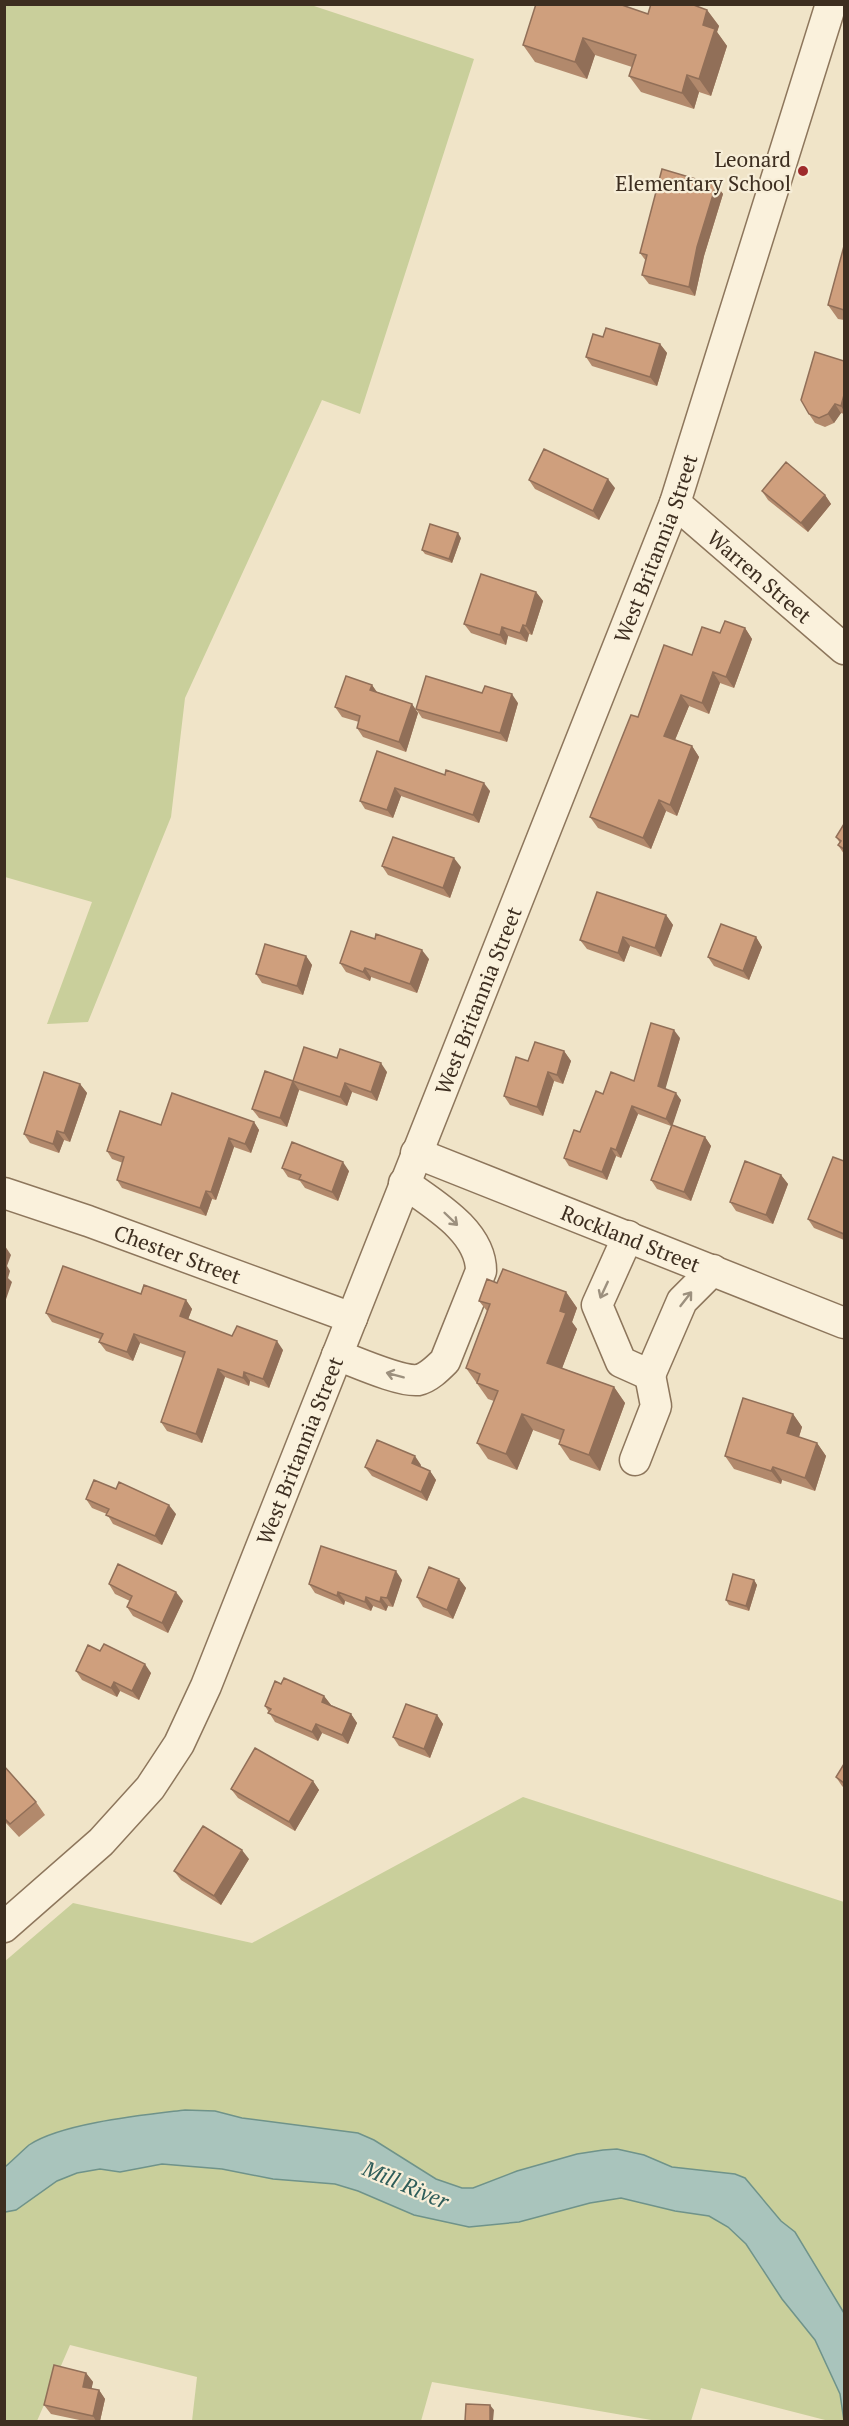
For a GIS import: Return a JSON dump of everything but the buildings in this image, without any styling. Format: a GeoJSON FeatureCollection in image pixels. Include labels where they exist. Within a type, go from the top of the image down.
{"type":"FeatureCollection","features":[{"type":"Feature","properties":{"kind":"street","name":"West Britannia Street"},"geometry":{"type":"LineString","coordinates":[[8,1917],[123,1820],[163,1772],[206,1686],[675,503],[834,16]]}},
{"type":"Feature","properties":{"kind":"street","name":"Warren Street"},"geometry":{"type":"LineString","coordinates":[[675,503],[844,649]]}},
{"type":"Feature","properties":{"kind":"street","name":"Rockland Street"},"geometry":{"type":"LineString","coordinates":[[416,1153],[844,1323]]}},
{"type":"Feature","properties":{"kind":"street"},"geometry":{"type":"LineString","coordinates":[[337,1355],[398,1377],[419,1380],[434,1372],[445,1361],[481,1271],[481,1258],[470,1240],[445,1213],[404,1184]]}},
{"type":"Feature","properties":{"kind":"street","name":"Chester Street"},"geometry":{"type":"LineString","coordinates":[[4,1193],[88,1221],[352,1318]]}},
{"type":"Feature","properties":{"kind":"street"},"geometry":{"type":"LineString","coordinates":[[628,1236],[597,1305],[621,1362],[650,1375]]}},
{"type":"Feature","properties":{"kind":"street"},"geometry":{"type":"LineString","coordinates":[[635,1460],[656,1406],[650,1375],[682,1301],[713,1270]]}},
{"type":"Feature","properties":{"kind":"green space"},"geometry":{"type":"Polygon","coordinates":[[[4,5],[311,5],[474,59],[360,414],[322,400],[185,698],[171,817],[88,1022],[47,1024],[92,902],[5,877],[4,5]]]}},
{"type":"Feature","properties":{"kind":"green space"},"geometry":{"type":"Polygon","coordinates":[[[523,1797],[844,1902],[844,2421],[829,2421],[701,2388],[691,2421],[663,2422],[432,2382],[421,2421],[192,2421],[197,2377],[70,2345],[37,2421],[5,2421],[4,1962],[73,1903],[252,1943],[523,1797]]]}},
{"type":"Feature","properties":{"kind":"water","name":"Mill River"},"geometry":{"type":"Polygon","coordinates":[[[185,2110],[215,2111],[242,2118],[358,2133],[374,2140],[436,2179],[462,2188],[473,2188],[517,2171],[577,2154],[617,2149],[644,2155],[672,2167],[735,2174],[745,2178],[781,2221],[795,2232],[844,2313],[844,2421],[840,2394],[815,2340],[782,2299],[746,2244],[728,2227],[709,2216],[675,2211],[621,2198],[590,2203],[519,2222],[469,2227],[414,2215],[358,2191],[335,2184],[273,2179],[222,2169],[162,2164],[120,2172],[100,2169],[77,2173],[57,2181],[16,2210],[5,2212],[5,2167],[29,2145],[43,2137],[126,2117],[185,2110]]]}},
{"type":"Feature","properties":{"kind":"place","name":"Leonard Elementary School"},"geometry":{"type":"Point","coordinates":[803,171]}}]}
